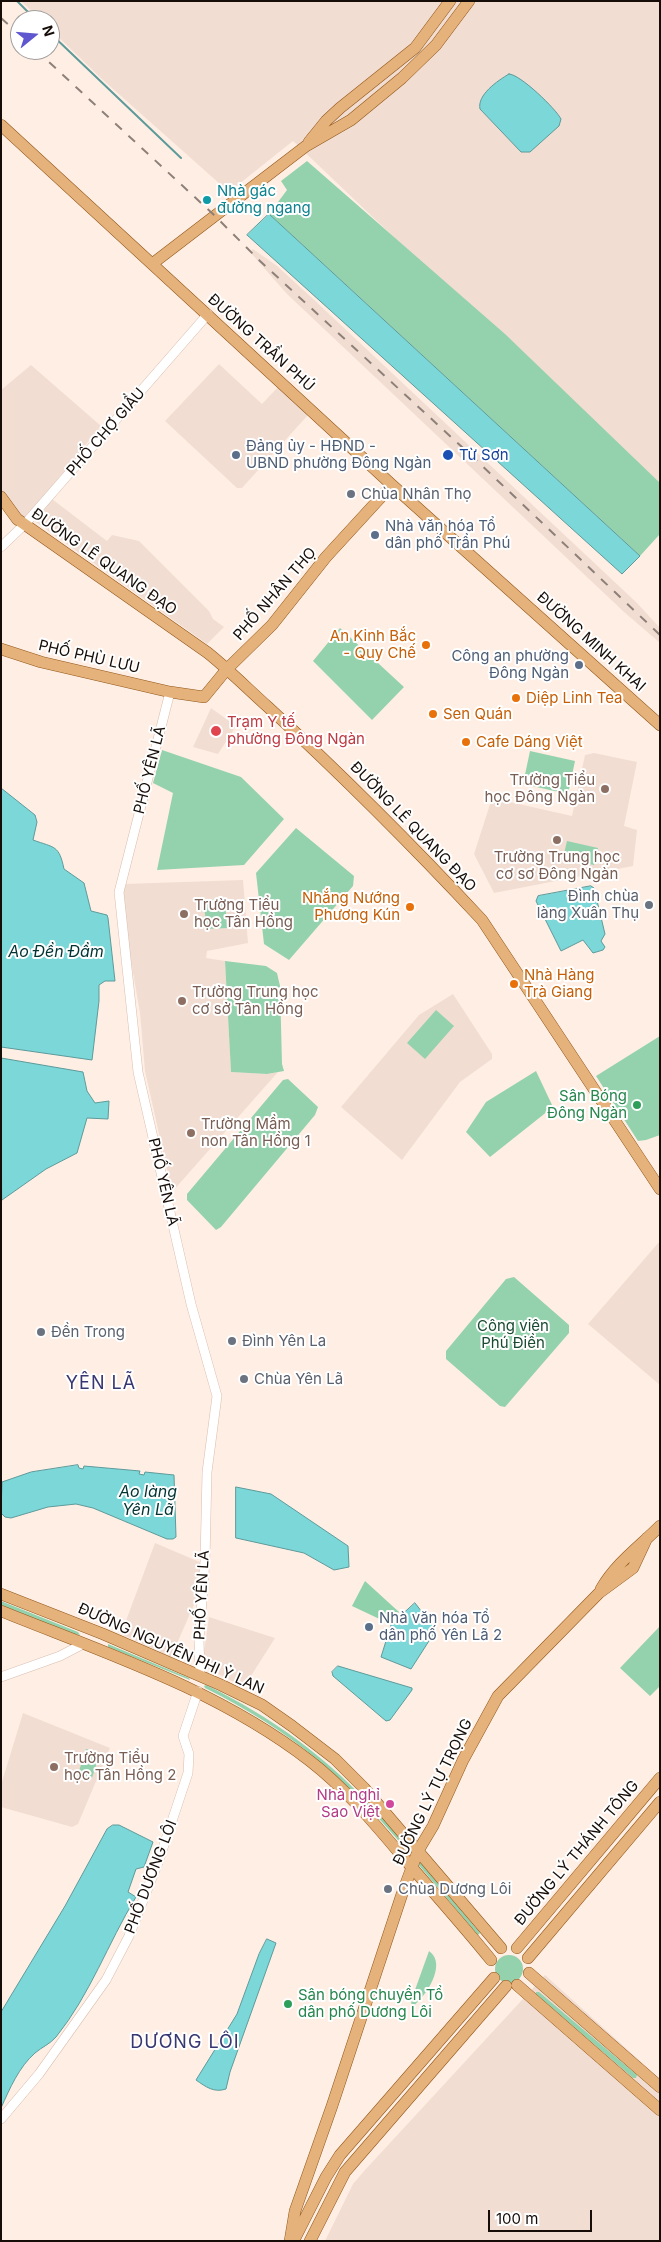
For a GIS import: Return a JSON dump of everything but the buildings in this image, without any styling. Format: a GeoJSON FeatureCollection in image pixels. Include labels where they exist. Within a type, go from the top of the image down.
{"type":"FeatureCollection","features":[{"type":"Feature","properties":{"kind":"main road"},"geometry":{"type":"LineString","coordinates":[[306,146],[333,115],[415,48],[450,1]]}},
{"type":"Feature","properties":{"kind":"main road"},"geometry":{"type":"LineString","coordinates":[[152,264],[306,146],[351,120],[418,64],[436,45],[469,1]]}},
{"type":"Feature","properties":{"kind":"main road","name":"ĐƯỜNG TRẦN PHÚ"},"geometry":{"type":"LineString","coordinates":[[1,125],[392,485],[501,582]]}},
{"type":"Feature","properties":{"kind":"main road","name":"PHỐ NHÂN THỌ"},"geometry":{"type":"LineString","coordinates":[[170,692],[204,697],[228,669],[272,625],[326,557],[392,485]]}},
{"type":"Feature","properties":{"kind":"main road","name":"ĐƯỜNG LÊ QUANG ĐẠO"},"geometry":{"type":"LineString","coordinates":[[1,497],[8,508],[25,524],[228,669],[334,768],[482,920],[660,1189]]}},
{"type":"Feature","properties":{"kind":"main road","name":"ĐƯỜNG MINH KHAI"},"geometry":{"type":"LineString","coordinates":[[501,582],[660,725]]}},
{"type":"Feature","properties":{"kind":"main road","name":"PHỐ PHÙ LƯU"},"geometry":{"type":"LineString","coordinates":[[1,649],[41,662],[170,692]]}},
{"type":"Feature","properties":{"kind":"main road","name":"ĐƯỜNG LÝ TỰ TRỌNG"},"geometry":{"type":"LineString","coordinates":[[290,2241],[295,2211],[412,1867],[418,1851],[433,1826],[462,1760],[498,1696],[599,1593],[633,1568],[647,1538],[660,1526]]}},
{"type":"Feature","properties":{"kind":"main road","name":"ĐƯỜNG NGUYÊN PHI Ỷ LAN"},"geometry":{"type":"LineString","coordinates":[[1,1594],[200,1675],[262,1705],[322,1748],[364,1788],[501,1948]]}},
{"type":"Feature","properties":{"kind":"main road","name":"ĐƯỜNG NGUYÊN PHI Ỷ LAN"},"geometry":{"type":"LineString","coordinates":[[1,1611],[198,1691],[254,1722],[311,1762],[376,1826],[490,1960]]}},
{"type":"Feature","properties":{"kind":"main road"},"geometry":{"type":"LineString","coordinates":[[83,1644],[103,1634]]}},
{"type":"Feature","properties":{"kind":"main road"},"geometry":{"type":"LineString","coordinates":[[198,1691],[200,1675]]}},
{"type":"Feature","properties":{"kind":"main road","name":"ĐƯỜNG LÝ THÁNH TÔNG"},"geometry":{"type":"LineString","coordinates":[[517,1948],[660,1778]]}},
{"type":"Feature","properties":{"kind":"main road"},"geometry":{"type":"LineString","coordinates":[[643,1798],[657,1805]]}},
{"type":"Feature","properties":{"kind":"main road","name":"ĐƯỜNG LÝ THÁNH TÔNG"},"geometry":{"type":"LineString","coordinates":[[528,1958],[657,1805]]}},
{"type":"Feature","properties":{"kind":"main road"},"geometry":{"type":"LineString","coordinates":[[310,2241],[345,2172],[512,1985],[524,1980],[528,1973],[528,1958],[517,1948],[508,1946],[501,1948],[493,1954],[490,1960],[490,1969],[494,1978],[512,1985],[660,2110]]}},
{"type":"Feature","properties":{"kind":"main road"},"geometry":{"type":"LineString","coordinates":[[528,1973],[660,2087]]}},
{"type":"Feature","properties":{"kind":"main road"},"geometry":{"type":"LineString","coordinates":[[294,2241],[337,2160],[494,1978]]}},
{"type":"Feature","properties":{"kind":"street","name":"PHỐ CHỢ GIẦU"},"geometry":{"type":"LineString","coordinates":[[1,547],[25,524],[208,314]]}},
{"type":"Feature","properties":{"kind":"street","name":"PHỐ YÊN LÃ"},"geometry":{"type":"LineString","coordinates":[[170,692],[118,892],[138,1072],[191,1302],[217,1396],[207,1472],[205,1561],[199,1639],[200,1675]]}},
{"type":"Feature","properties":{"kind":"street"},"geometry":{"type":"LineString","coordinates":[[1,1677],[60,1656],[83,1644]]}},
{"type":"Feature","properties":{"kind":"street","name":"PHỐ DƯƠNG LÔI"},"geometry":{"type":"LineString","coordinates":[[1,2119],[39,2074],[106,1980],[129,1936],[160,1860],[188,1773],[189,1754],[183,1736],[198,1691]]}},
{"type":"Feature","properties":{"kind":"shaded area"},"geometry":{"type":"Polygon","coordinates":[[[21,1],[660,1],[660,491],[293,141],[229,192],[103,80],[60,39],[60,10],[30,10],[21,1]]]}},
{"type":"Feature","properties":{"kind":"shaded area"},"geometry":{"type":"Polygon","coordinates":[[[253,249],[277,266],[311,297],[637,603],[660,628],[660,643],[624,612],[287,294],[250,252],[253,249]]]}},
{"type":"Feature","properties":{"kind":"shaded area","name":"Đảng ủy - HĐND - UBND phường Đông Ngàn"},"geometry":{"type":"Polygon","coordinates":[[[219,364],[262,404],[278,387],[308,415],[242,488],[237,488],[165,421],[219,364]]]}},
{"type":"Feature","properties":{"kind":"shaded area"},"geometry":{"type":"Polygon","coordinates":[[[31,365],[101,426],[25,519],[1,491],[1,390],[31,365]]]}},
{"type":"Feature","properties":{"kind":"shaded area"},"geometry":{"type":"Polygon","coordinates":[[[52,499],[107,541],[112,535],[139,541],[209,611],[213,619],[224,627],[207,644],[33,520],[52,499]]]}},
{"type":"Feature","properties":{"kind":"shaded area","name":"Trạm Y tế phường Đông Ngàn"},"geometry":{"type":"Polygon","coordinates":[[[211,708],[236,726],[218,754],[193,747],[211,708]]]}},
{"type":"Feature","properties":{"kind":"shaded area","name":"Trường Trung học cơ sơ Đông Ngàn"},"geometry":{"type":"Polygon","coordinates":[[[594,753],[637,762],[624,826],[637,830],[633,866],[494,893],[474,854],[492,798],[572,816],[585,755],[594,753]]]}},
{"type":"Feature","properties":{"kind":"shaded area"},"geometry":{"type":"Polygon","coordinates":[[[243,880],[248,943],[207,951],[206,958],[225,961],[231,1072],[267,1074],[278,1072],[172,1192],[145,1071],[140,1013],[119,891],[124,884],[243,880]]]}},
{"type":"Feature","properties":{"kind":"shaded area"},"geometry":{"type":"Polygon","coordinates":[[[453,994],[492,1054],[492,1059],[460,1082],[402,1160],[341,1107],[419,1015],[453,994]]]}},
{"type":"Feature","properties":{"kind":"shaded area"},"geometry":{"type":"Polygon","coordinates":[[[660,1241],[660,1385],[588,1324],[660,1241]]]}},
{"type":"Feature","properties":{"kind":"shaded area"},"geometry":{"type":"Polygon","coordinates":[[[155,1543],[202,1563],[197,1598],[171,1657],[121,1634],[155,1543]]]}},
{"type":"Feature","properties":{"kind":"shaded area"},"geometry":{"type":"Polygon","coordinates":[[[209,1617],[275,1638],[244,1687],[202,1666],[209,1617]]]}},
{"type":"Feature","properties":{"kind":"shaded area","name":"Trường Tiểu học Tân Hồng 2"},"geometry":{"type":"Polygon","coordinates":[[[23,1713],[110,1748],[78,1824],[72,1827],[1,1807],[1,1785],[23,1713]]]}},
{"type":"Feature","properties":{"kind":"shaded area"},"geometry":{"type":"Polygon","coordinates":[[[545,1975],[660,2079],[660,2241],[325,2241],[353,2184],[545,1975]]]}},
{"type":"Feature","properties":{"kind":"green space"},"geometry":{"type":"Polygon","coordinates":[[[307,161],[505,334],[660,483],[660,534],[640,556],[269,214],[287,190],[281,181],[307,161]]]}},
{"type":"Feature","properties":{"kind":"green space"},"geometry":{"type":"Polygon","coordinates":[[[340,628],[404,687],[372,720],[313,661],[340,628]]]}},
{"type":"Feature","properties":{"kind":"green space"},"geometry":{"type":"Polygon","coordinates":[[[162,750],[241,777],[284,819],[244,865],[157,870],[173,793],[153,783],[162,750]]]}},
{"type":"Feature","properties":{"kind":"green space"},"geometry":{"type":"Polygon","coordinates":[[[530,751],[575,761],[568,794],[523,784],[530,751]]]}},
{"type":"Feature","properties":{"kind":"green space"},"geometry":{"type":"Polygon","coordinates":[[[296,828],[354,876],[353,886],[289,960],[264,944],[256,873],[296,828]]]}},
{"type":"Feature","properties":{"kind":"green space"},"geometry":{"type":"Polygon","coordinates":[[[567,841],[598,848],[594,865],[563,858],[567,841]]]}},
{"type":"Feature","properties":{"kind":"green space"},"geometry":{"type":"Polygon","coordinates":[[[225,899],[227,928],[206,929],[204,900],[225,899]]]}},
{"type":"Feature","properties":{"kind":"green space"},"geometry":{"type":"Polygon","coordinates":[[[225,961],[266,966],[277,973],[280,986],[282,1064],[284,1071],[267,1074],[231,1072],[225,961]]]}},
{"type":"Feature","properties":{"kind":"green space"},"geometry":{"type":"Polygon","coordinates":[[[436,1010],[454,1026],[425,1059],[407,1043],[436,1010]]]}},
{"type":"Feature","properties":{"kind":"green space","name":"Sân Bóng Đông Ngàn"},"geometry":{"type":"Polygon","coordinates":[[[660,1036],[660,1135],[638,1141],[596,1076],[660,1036]]]}},
{"type":"Feature","properties":{"kind":"green space"},"geometry":{"type":"Polygon","coordinates":[[[536,1071],[553,1107],[490,1157],[466,1132],[486,1102],[536,1071]]]}},
{"type":"Feature","properties":{"kind":"green space"},"geometry":{"type":"Polygon","coordinates":[[[288,1079],[318,1107],[315,1115],[221,1227],[216,1230],[187,1200],[187,1194],[283,1080],[288,1079]]]}},
{"type":"Feature","properties":{"kind":"green space","name":"Công viên Phú Điền"},"geometry":{"type":"Polygon","coordinates":[[[514,1277],[569,1325],[569,1333],[505,1407],[500,1406],[446,1359],[446,1351],[506,1279],[514,1277]]]}},
{"type":"Feature","properties":{"kind":"green space"},"geometry":{"type":"Polygon","coordinates":[[[365,1581],[399,1612],[388,1623],[352,1606],[365,1581]]]}},
{"type":"Feature","properties":{"kind":"green space"},"geometry":{"type":"Polygon","coordinates":[[[1,1601],[78,1632],[80,1635],[73,1634],[1,1605],[1,1601]]]}},
{"type":"Feature","properties":{"kind":"green space"},"geometry":{"type":"Polygon","coordinates":[[[660,1626],[660,1686],[650,1696],[620,1668],[660,1626]]]}},
{"type":"Feature","properties":{"kind":"green space"},"geometry":{"type":"Polygon","coordinates":[[[108,1644],[189,1678],[190,1680],[108,1647],[108,1644]]]}},
{"type":"Feature","properties":{"kind":"green space"},"geometry":{"type":"Polygon","coordinates":[[[206,1685],[277,1725],[320,1758],[341,1776],[398,1834],[406,1847],[359,1797],[314,1756],[264,1721],[205,1688],[204,1686],[206,1685]]]}},
{"type":"Feature","properties":{"kind":"green space"},"geometry":{"type":"Polygon","coordinates":[[[86,1749],[100,1753],[92,1778],[78,1774],[86,1749]]]}},
{"type":"Feature","properties":{"kind":"green space"},"geometry":{"type":"Polygon","coordinates":[[[418,1861],[480,1933],[478,1935],[417,1863],[418,1861]]]}},
{"type":"Feature","properties":{"kind":"green space"},"geometry":{"type":"Polygon","coordinates":[[[429,1951],[434,1957],[436,1964],[435,1972],[428,1989],[412,2007],[411,2001],[429,1951]]]}},
{"type":"Feature","properties":{"kind":"green space"},"geometry":{"type":"Polygon","coordinates":[[[509,1955],[519,1959],[523,1969],[519,1979],[509,1983],[499,1979],[495,1969],[499,1959],[509,1955]]]}},
{"type":"Feature","properties":{"kind":"green space"},"geometry":{"type":"Polygon","coordinates":[[[536,1992],[539,1992],[637,2075],[636,2078],[633,2078],[536,1992]]]}},
{"type":"Feature","properties":{"kind":"water"},"geometry":{"type":"Polygon","coordinates":[[[509,74],[521,80],[537,93],[561,119],[559,126],[530,152],[521,152],[480,109],[480,104],[485,94],[494,84],[509,74]]]}},
{"type":"Feature","properties":{"kind":"water"},"geometry":{"type":"Polygon","coordinates":[[[269,214],[640,556],[622,574],[247,235],[269,214]]]}},
{"type":"Feature","properties":{"kind":"water","name":"Ao Đền Đầm"},"geometry":{"type":"Polygon","coordinates":[[[1,788],[35,815],[37,822],[33,840],[51,846],[58,851],[64,869],[84,883],[91,911],[107,915],[115,981],[105,981],[99,985],[92,1060],[1,1047],[1,788]]]}},
{"type":"Feature","properties":{"kind":"water"},"geometry":{"type":"Polygon","coordinates":[[[591,886],[594,888],[605,934],[601,941],[605,947],[603,950],[593,953],[583,940],[561,951],[536,901],[538,896],[591,886]]]}},
{"type":"Feature","properties":{"kind":"water"},"geometry":{"type":"Polygon","coordinates":[[[1,1058],[83,1072],[87,1091],[95,1103],[109,1101],[108,1119],[87,1118],[77,1153],[46,1169],[2,1200],[1,1058]]]}},
{"type":"Feature","properties":{"kind":"water","name":"Ao làng Yên Lã"},"geometry":{"type":"Polygon","coordinates":[[[78,1465],[79,1468],[83,1469],[84,1466],[140,1471],[139,1474],[144,1475],[145,1472],[174,1475],[176,1537],[167,1539],[93,1508],[76,1504],[48,1507],[11,1518],[5,1517],[1,1513],[2,1482],[31,1472],[78,1465]]]}},
{"type":"Feature","properties":{"kind":"water"},"geometry":{"type":"Polygon","coordinates":[[[236,1487],[271,1494],[348,1546],[349,1567],[334,1570],[304,1553],[236,1538],[236,1487]]]}},
{"type":"Feature","properties":{"kind":"water"},"geometry":{"type":"Polygon","coordinates":[[[415,1603],[436,1630],[411,1669],[381,1657],[391,1625],[415,1603]]]}},
{"type":"Feature","properties":{"kind":"water"},"geometry":{"type":"Polygon","coordinates":[[[338,1666],[412,1688],[412,1690],[390,1720],[386,1721],[333,1676],[332,1672],[338,1666]]]}},
{"type":"Feature","properties":{"kind":"water"},"geometry":{"type":"Polygon","coordinates":[[[113,1825],[119,1825],[153,1842],[144,1867],[136,1869],[128,1892],[136,1897],[79,2004],[56,2037],[35,2053],[24,2065],[15,2078],[1,2108],[1,2012],[65,1906],[107,1829],[113,1825]]]}},
{"type":"Feature","properties":{"kind":"water"},"geometry":{"type":"Polygon","coordinates":[[[267,1939],[276,1943],[230,2072],[226,2089],[210,2089],[196,2080],[237,2014],[259,1954],[267,1939]]]}},
{"type":"Feature","properties":{"kind":"waterway"},"geometry":{"type":"LineString","coordinates":[[17,1],[26,10]]}},
{"type":"Feature","properties":{"kind":"waterway"},"geometry":{"type":"LineString","coordinates":[[60,43],[181,158]]}},
{"type":"Feature","properties":{"kind":"railway"},"geometry":{"type":"LineString","coordinates":[[1,18],[10,26]]}},
{"type":"Feature","properties":{"kind":"railway"},"geometry":{"type":"LineString","coordinates":[[47,60],[214,215],[260,261],[476,460],[660,635]]}},
{"type":"Feature","properties":{"kind":"place","name":"Nhà gác đường ngang"},"geometry":{"type":"Point","coordinates":[207,200]}},
{"type":"Feature","properties":{"kind":"place","name":"Đảng ủy - HĐND - UBND phường Đông Ngàn"},"geometry":{"type":"Point","coordinates":[236,455]}},
{"type":"Feature","properties":{"kind":"place","name":"Từ Sơn"},"geometry":{"type":"Point","coordinates":[448,455]}},
{"type":"Feature","properties":{"kind":"place","name":"Chùa Nhân Thọ"},"geometry":{"type":"Point","coordinates":[351,494]}},
{"type":"Feature","properties":{"kind":"place","name":"Nhà văn hóa Tổ dân phố Trần Phú"},"geometry":{"type":"Point","coordinates":[375,535]}},
{"type":"Feature","properties":{"kind":"place","name":"An Kinh Bắc - Quy Chế"},"geometry":{"type":"Point","coordinates":[426,645]}},
{"type":"Feature","properties":{"kind":"place","name":"Công an phường Đông Ngàn"},"geometry":{"type":"Point","coordinates":[579,665]}},
{"type":"Feature","properties":{"kind":"place","name":"Diệp Linh Tea"},"geometry":{"type":"Point","coordinates":[516,698]}},
{"type":"Feature","properties":{"kind":"place","name":"Sen Quán"},"geometry":{"type":"Point","coordinates":[433,714]}},
{"type":"Feature","properties":{"kind":"place","name":"Trạm Y tế phường Đông Ngàn"},"geometry":{"type":"Point","coordinates":[216,731]}},
{"type":"Feature","properties":{"kind":"place","name":"Cafe Dáng Việt"},"geometry":{"type":"Point","coordinates":[466,742]}},
{"type":"Feature","properties":{"kind":"place","name":"Trường Tiểu học Đông Ngàn"},"geometry":{"type":"Point","coordinates":[605,789]}},
{"type":"Feature","properties":{"kind":"place","name":"Trường Trung học cơ sơ Đông Ngàn"},"geometry":{"type":"Point","coordinates":[557,840]}},
{"type":"Feature","properties":{"kind":"place","name":"Đình chùa làng Xuân Thụ"},"geometry":{"type":"Point","coordinates":[649,905]}},
{"type":"Feature","properties":{"kind":"place","name":"Nhắng Nướng Phương Kún"},"geometry":{"type":"Point","coordinates":[410,907]}},
{"type":"Feature","properties":{"kind":"place","name":"Trường Tiểu học Tân Hồng"},"geometry":{"type":"Point","coordinates":[184,914]}},
{"type":"Feature","properties":{"kind":"place","name":"Nhà Hàng Trà Giang"},"geometry":{"type":"Point","coordinates":[514,984]}},
{"type":"Feature","properties":{"kind":"place","name":"Trường Trung học cơ sở Tân Hồng"},"geometry":{"type":"Point","coordinates":[182,1001]}},
{"type":"Feature","properties":{"kind":"place","name":"Sân Bóng Đông Ngàn"},"geometry":{"type":"Point","coordinates":[637,1105]}},
{"type":"Feature","properties":{"kind":"place","name":"Trường Mầm non Tân Hồng 1"},"geometry":{"type":"Point","coordinates":[191,1133]}},
{"type":"Feature","properties":{"kind":"place","name":"Đền Trong"},"geometry":{"type":"Point","coordinates":[41,1332]}},
{"type":"Feature","properties":{"kind":"place","name":"Đình Yên La"},"geometry":{"type":"Point","coordinates":[232,1341]}},
{"type":"Feature","properties":{"kind":"place","name":"Chùa Yên Lã"},"geometry":{"type":"Point","coordinates":[244,1379]}},
{"type":"Feature","properties":{"kind":"place","name":"Nhà văn hóa Tổ dân phố Yên Lã 2"},"geometry":{"type":"Point","coordinates":[369,1627]}},
{"type":"Feature","properties":{"kind":"place","name":"Trường Tiểu học Tân Hồng 2"},"geometry":{"type":"Point","coordinates":[54,1767]}},
{"type":"Feature","properties":{"kind":"place","name":"Nhà nghỉ Sao Việt"},"geometry":{"type":"Point","coordinates":[390,1804]}},
{"type":"Feature","properties":{"kind":"place","name":"Chùa Dương Lôi"},"geometry":{"type":"Point","coordinates":[388,1889]}},
{"type":"Feature","properties":{"kind":"place","name":"Sân bóng chuyền Tổ dân phố Dương Lôi"},"geometry":{"type":"Point","coordinates":[288,2004]}},
{"type":"Feature","properties":{"kind":"district","name":"YÊN LÃ"},"geometry":{"type":"Point","coordinates":[101,1384]}},
{"type":"Feature","properties":{"kind":"district","name":"DƯƠNG LÔI"},"geometry":{"type":"Point","coordinates":[185,2043]}}]}
